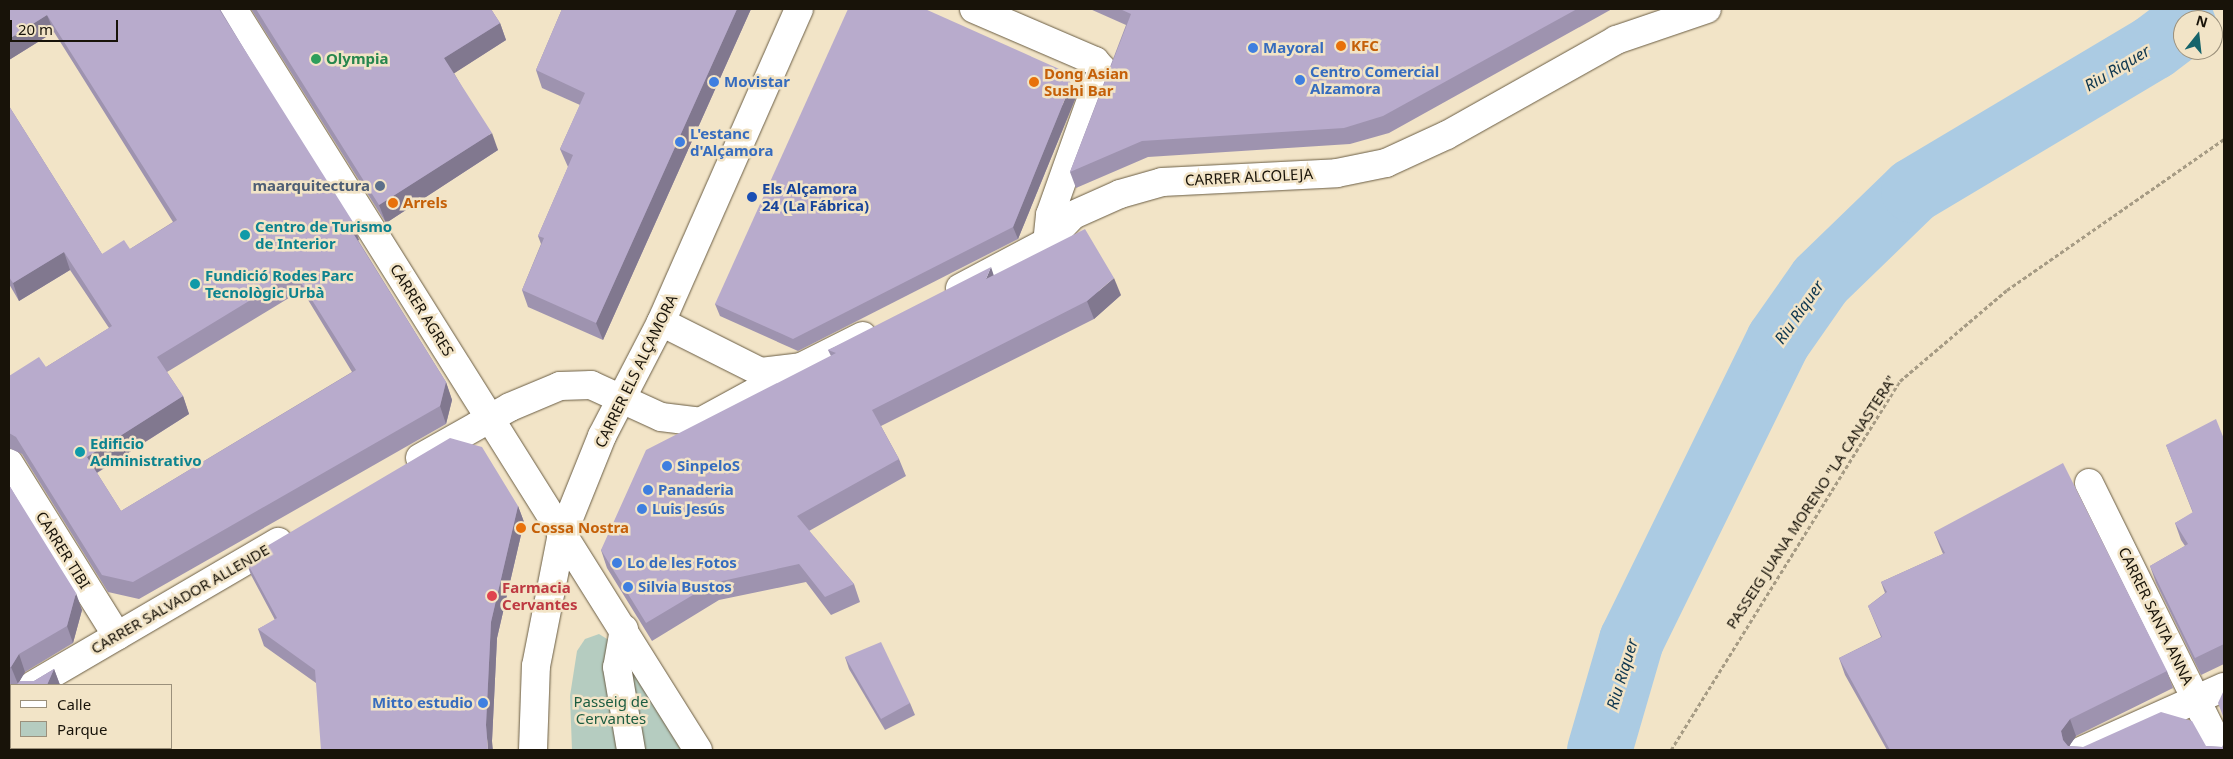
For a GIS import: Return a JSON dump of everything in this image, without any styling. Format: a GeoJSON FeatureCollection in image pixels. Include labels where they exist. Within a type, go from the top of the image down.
{"type":"FeatureCollection","features":[{"type":"Feature","properties":{"kind":"street","name":"CARRER AGRES"},"geometry":{"type":"LineString","coordinates":[[233,9],[490,418],[561,538],[624,629],[698,750]]}},
{"type":"Feature","properties":{"kind":"street","name":"CARRER ELS ALÇAMORA"},"geometry":{"type":"LineString","coordinates":[[534,750],[536,666],[561,538],[621,399],[661,322],[799,9]]}},
{"type":"Feature","properties":{"kind":"street"},"geometry":{"type":"LineString","coordinates":[[974,9],[1095,61],[1102,69],[1050,215],[1047,242]]}},
{"type":"Feature","properties":{"kind":"street","name":"CARRER ALCOLEJA"},"geometry":{"type":"LineString","coordinates":[[937,300],[1047,242],[1073,215],[1091,205],[1162,182],[1364,168],[1413,152],[1616,40],[1707,9]]}},
{"type":"Feature","properties":{"kind":"street"},"geometry":{"type":"LineString","coordinates":[[661,322],[761,372],[801,367]]}},
{"type":"Feature","properties":{"kind":"street"},"geometry":{"type":"LineString","coordinates":[[401,469],[490,418],[536,395],[578,383],[621,399],[660,417],[700,422],[801,367],[886,325]]}},
{"type":"Feature","properties":{"kind":"street","name":"CARRER TIBI"},"geometry":{"type":"LineString","coordinates":[[9,463],[117,636]]}},
{"type":"Feature","properties":{"kind":"street","name":"CARRER SANTA ANNA"},"geometry":{"type":"LineString","coordinates":[[2089,483],[2221,750]]}},
{"type":"Feature","properties":{"kind":"street","name":"CARRER SALVADOR ALLENDE"},"geometry":{"type":"LineString","coordinates":[[35,684],[298,530]]}},
{"type":"Feature","properties":{"kind":"street"},"geometry":{"type":"LineString","coordinates":[[624,629],[617,667],[631,750]]}},
{"type":"Feature","properties":{"kind":"street"},"geometry":{"type":"LineString","coordinates":[[2083,750],[2224,687]]}},
{"type":"Feature","properties":{"kind":"path","name":"PASSEIG JUANA MORENO \"LA CANASTERA\""},"geometry":{"type":"LineString","coordinates":[[1671,750],[1900,381],[2007,290],[2224,139]]}},
{"type":"Feature","properties":{"kind":"green space","name":"Passeig de Cervantes"},"geometry":{"type":"Polygon","coordinates":[[[599,634],[615,644],[681,750],[572,750],[570,696],[577,651],[585,639],[599,634]]]}},
{"type":"Feature","properties":{"kind":"building","name":"Fundició Rodes Parc Tecnològic Urbà"},"geometry":{"type":"Polygon","coordinates":[[[9,9],[219,9],[353,222],[348,225],[446,382],[440,406],[133,582],[102,575],[16,437],[9,433],[9,376],[39,357],[46,367],[112,326],[64,252],[13,283],[9,277],[9,106],[102,254],[124,240],[130,249],[177,220],[47,15],[9,39],[9,9]],[[295,273],[157,357],[183,396],[87,457],[121,511],[356,370],[295,273]]]}},
{"type":"Feature","properties":{"kind":"building"},"geometry":{"type":"Polygon","coordinates":[[[256,9],[491,9],[500,23],[444,58],[492,133],[379,205],[256,9]]]}},
{"type":"Feature","properties":{"kind":"building"},"geometry":{"type":"Polygon","coordinates":[[[562,9],[737,9],[596,323],[522,290],[544,238],[538,236],[573,155],[560,149],[585,93],[536,70],[562,9]]]}},
{"type":"Feature","properties":{"kind":"building"},"geometry":{"type":"Polygon","coordinates":[[[848,9],[925,9],[1066,72],[1071,84],[1013,227],[793,339],[715,304],[848,9]]]}},
{"type":"Feature","properties":{"kind":"building","name":"Centro Comercial Alzamora"},"geometry":{"type":"Polygon","coordinates":[[[1120,9],[1577,9],[1383,116],[1344,128],[1142,141],[1070,172],[1131,14],[1120,9]]]}},
{"type":"Feature","properties":{"kind":"building"},"geometry":{"type":"Polygon","coordinates":[[[1085,229],[1114,278],[1087,301],[872,410],[899,459],[797,516],[854,584],[825,597],[799,564],[713,583],[646,623],[601,550],[646,450],[836,353],[828,350],[991,267],[986,279],[1085,229]]]}},
{"type":"Feature","properties":{"kind":"building"},"geometry":{"type":"Polygon","coordinates":[[[2216,419],[2224,439],[2224,644],[2195,658],[2150,566],[2188,544],[2175,523],[2193,512],[2166,445],[2216,419]]]}},
{"type":"Feature","properties":{"kind":"building"},"geometry":{"type":"Polygon","coordinates":[[[450,438],[482,447],[518,506],[491,622],[486,725],[488,750],[321,750],[315,670],[258,629],[277,618],[245,559],[450,438]]]}},
{"type":"Feature","properties":{"kind":"building"},"geometry":{"type":"Polygon","coordinates":[[[2063,463],[2167,671],[2070,719],[2061,731],[2063,740],[2068,746],[2083,747],[2161,712],[2192,721],[2206,746],[2222,747],[2224,743],[2224,750],[1890,750],[1839,658],[1882,637],[1868,606],[1887,592],[1881,582],[1945,553],[1934,532],[2063,463]]]}},
{"type":"Feature","properties":{"kind":"building"},"geometry":{"type":"Polygon","coordinates":[[[9,485],[76,593],[67,626],[19,654],[11,667],[9,667],[9,485]]]}},
{"type":"Feature","properties":{"kind":"building"},"geometry":{"type":"Polygon","coordinates":[[[881,642],[910,703],[881,719],[845,657],[881,642]]]}},
{"type":"Feature","properties":{"kind":"building"},"geometry":{"type":"Polygon","coordinates":[[[54,669],[47,684],[17,684],[20,681],[34,681],[54,669]]]}},
{"type":"Feature","properties":{"kind":"building"},"geometry":{"type":"Polygon","coordinates":[[[2224,690],[2224,719],[2218,703],[2224,690]]]}},
{"type":"Feature","properties":{"kind":"building"},"geometry":{"type":"Polygon","coordinates":[[[10,694],[10,749],[33,750],[9,750],[10,694]]]}},
{"type":"Feature","properties":{"kind":"waterway","name":"Riu Riquer"},"geometry":{"type":"LineString","coordinates":[[1599,750],[1631,640],[1778,340],[1820,280],[1913,190],[2153,47],[2173,32]]}},
{"type":"Feature","properties":{"kind":"place","name":"KFC"},"geometry":{"type":"Point","coordinates":[1341,46]}},
{"type":"Feature","properties":{"kind":"place","name":"Mayoral"},"geometry":{"type":"Point","coordinates":[1253,48]}},
{"type":"Feature","properties":{"kind":"place","name":"Olympia"},"geometry":{"type":"Point","coordinates":[316,59]}},
{"type":"Feature","properties":{"kind":"place","name":"Centro Comercial Alzamora"},"geometry":{"type":"Point","coordinates":[1300,80]}},
{"type":"Feature","properties":{"kind":"place","name":"Movistar"},"geometry":{"type":"Point","coordinates":[714,82]}},
{"type":"Feature","properties":{"kind":"place","name":"Dong Asian Sushi Bar"},"geometry":{"type":"Point","coordinates":[1034,82]}},
{"type":"Feature","properties":{"kind":"place","name":"L'estanc d'Alçamora"},"geometry":{"type":"Point","coordinates":[680,142]}},
{"type":"Feature","properties":{"kind":"place","name":"maarquitectura"},"geometry":{"type":"Point","coordinates":[380,186]}},
{"type":"Feature","properties":{"kind":"place","name":"Els Alçamora 24 (La Fábrica)"},"geometry":{"type":"Point","coordinates":[752,197]}},
{"type":"Feature","properties":{"kind":"place","name":"Arrels"},"geometry":{"type":"Point","coordinates":[393,203]}},
{"type":"Feature","properties":{"kind":"place","name":"Centro de Turismo de Interior"},"geometry":{"type":"Point","coordinates":[245,235]}},
{"type":"Feature","properties":{"kind":"place","name":"Fundició Rodes Parc Tecnològic Urbà"},"geometry":{"type":"Point","coordinates":[195,284]}},
{"type":"Feature","properties":{"kind":"place","name":"Edificio Administrativo"},"geometry":{"type":"Point","coordinates":[80,452]}},
{"type":"Feature","properties":{"kind":"place","name":"SinpeloS"},"geometry":{"type":"Point","coordinates":[667,466]}},
{"type":"Feature","properties":{"kind":"place","name":"Panaderia"},"geometry":{"type":"Point","coordinates":[648,490]}},
{"type":"Feature","properties":{"kind":"place","name":"Luis Jesús"},"geometry":{"type":"Point","coordinates":[642,509]}},
{"type":"Feature","properties":{"kind":"place","name":"Cossa Nostra"},"geometry":{"type":"Point","coordinates":[521,528]}},
{"type":"Feature","properties":{"kind":"place","name":"Lo de les Fotos"},"geometry":{"type":"Point","coordinates":[617,563]}},
{"type":"Feature","properties":{"kind":"place","name":"Silvia Bustos"},"geometry":{"type":"Point","coordinates":[628,587]}},
{"type":"Feature","properties":{"kind":"place","name":"Farmacia Cervantes"},"geometry":{"type":"Point","coordinates":[492,596]}},
{"type":"Feature","properties":{"kind":"place","name":"Mitto estudio"},"geometry":{"type":"Point","coordinates":[483,703]}}]}
